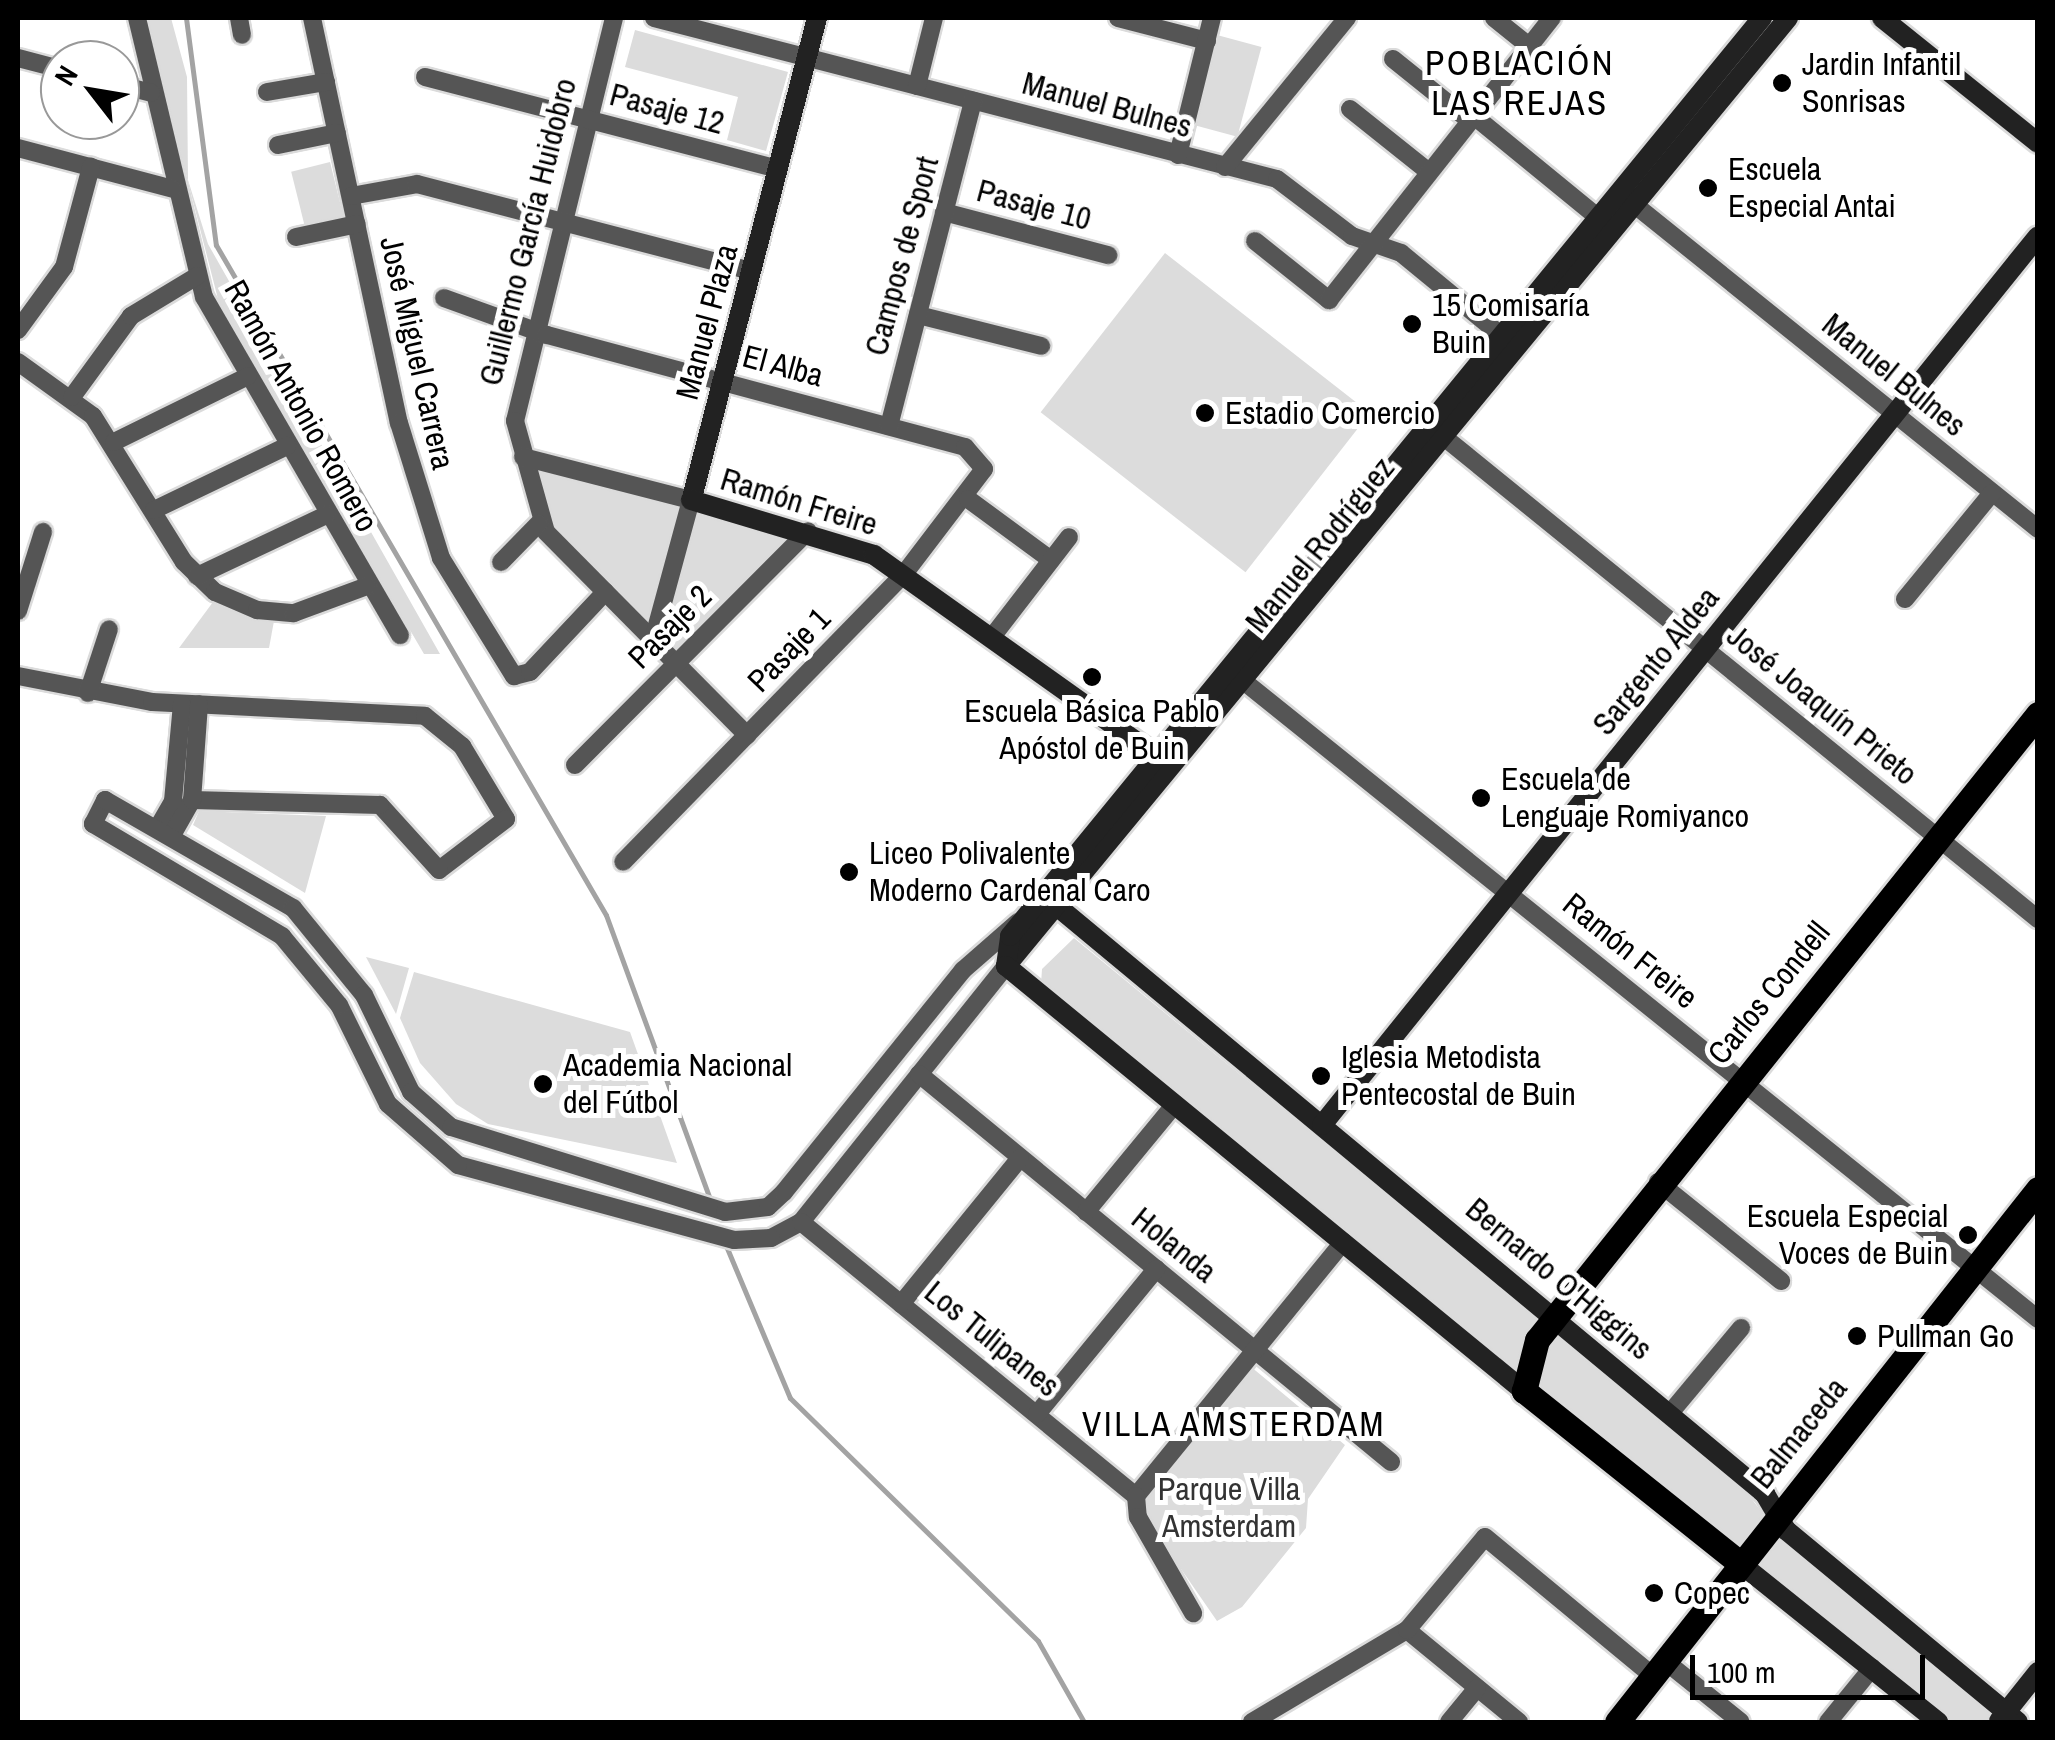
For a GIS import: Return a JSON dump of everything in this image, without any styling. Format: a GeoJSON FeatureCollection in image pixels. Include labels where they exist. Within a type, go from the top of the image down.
{"type":"FeatureCollection","features":[{"type":"Feature","properties":{"kind":"main road","name":"Manuel Plaza"},"geometry":{"type":"LineString","coordinates":[[691,500],[817,18]]}},
{"type":"Feature","properties":{"kind":"main road","name":"Manuel Rodríguez"},"geometry":{"type":"LineString","coordinates":[[1006,966],[1627,199],[1762,18]]}},
{"type":"Feature","properties":{"kind":"main road","name":"Manuel Rodríguez"},"geometry":{"type":"LineString","coordinates":[[1627,199],[1788,18]]}},
{"type":"Feature","properties":{"kind":"main road"},"geometry":{"type":"LineString","coordinates":[[1882,18],[2038,144]]}},
{"type":"Feature","properties":{"kind":"main road","name":"Manuel Rodríguez"},"geometry":{"type":"LineString","coordinates":[[1437,432],[1502,336],[1607,224]]}},
{"type":"Feature","properties":{"kind":"main road","name":"Sargento Aldea"},"geometry":{"type":"LineString","coordinates":[[1322,1124],[2038,236]]}},
{"type":"Feature","properties":{"kind":"main road","name":"Ramón Freire"},"geometry":{"type":"LineString","coordinates":[[691,500],[808,531],[904,574],[1167,764]]}},
{"type":"Feature","properties":{"kind":"main road","name":"Carlos Condell"},"geometry":{"type":"LineString","coordinates":[[1524,1390],[1551,1313],[2038,714]]}},
{"type":"Feature","properties":{"kind":"main road","name":"Manuel Rodríguez"},"geometry":{"type":"LineString","coordinates":[[1006,966],[1003,949],[1027,916],[1054,903]]}},
{"type":"Feature","properties":{"kind":"main road","name":"Bernardo O'Higgins"},"geometry":{"type":"LineString","coordinates":[[1054,903],[1670,1414],[1776,1514],[2007,1719]]}},
{"type":"Feature","properties":{"kind":"main road"},"geometry":{"type":"LineString","coordinates":[[1006,966],[1938,1722]]}},
{"type":"Feature","properties":{"kind":"main road","name":"Balmaceda"},"geometry":{"type":"LineString","coordinates":[[1617,1722],[1776,1514],[2038,1188]]}},
{"type":"Feature","properties":{"kind":"main road"},"geometry":{"type":"LineString","coordinates":[[2007,1719],[2038,1672]]}},
{"type":"Feature","properties":{"kind":"street","name":"Ramón Antonio Romero"},"geometry":{"type":"LineString","coordinates":[[137,18],[150,93],[197,276],[326,515],[400,635]]}},
{"type":"Feature","properties":{"kind":"street","name":"José Miguel Carrera"},"geometry":{"type":"LineString","coordinates":[[312,18],[432,535],[518,676],[605,592]]}},
{"type":"Feature","properties":{"kind":"street","name":"Guillermo García Huidobro"},"geometry":{"type":"LineString","coordinates":[[538,523],[513,409],[614,18]]}},
{"type":"Feature","properties":{"kind":"street","name":"Manuel Bulnes"},"geometry":{"type":"LineString","coordinates":[[654,18],[698,23],[807,58],[1282,181],[1374,242],[1502,336]]}},
{"type":"Feature","properties":{"kind":"street"},"geometry":{"type":"LineString","coordinates":[[917,86],[934,18]]}},
{"type":"Feature","properties":{"kind":"street"},"geometry":{"type":"LineString","coordinates":[[1118,18],[1206,41]]}},
{"type":"Feature","properties":{"kind":"street"},"geometry":{"type":"LineString","coordinates":[[1178,154],[1212,18]]}},
{"type":"Feature","properties":{"kind":"street"},"geometry":{"type":"LineString","coordinates":[[1225,167],[1347,18]]}},
{"type":"Feature","properties":{"kind":"street"},"geometry":{"type":"LineString","coordinates":[[1494,18],[1529,46]]}},
{"type":"Feature","properties":{"kind":"street"},"geometry":{"type":"LineString","coordinates":[[1255,241],[1329,300],[1552,18]]}},
{"type":"Feature","properties":{"kind":"street"},"geometry":{"type":"LineString","coordinates":[[1393,59],[1607,224]]}},
{"type":"Feature","properties":{"kind":"street","name":"Pasaje 12"},"geometry":{"type":"LineString","coordinates":[[425,77],[778,168]]}},
{"type":"Feature","properties":{"kind":"street"},"geometry":{"type":"LineString","coordinates":[[267,92],[326,82]]}},
{"type":"Feature","properties":{"kind":"street"},"geometry":{"type":"LineString","coordinates":[[140,90],[150,93]]}},
{"type":"Feature","properties":{"kind":"street","name":"Campos de Sport"},"geometry":{"type":"LineString","coordinates":[[889,426],[974,101]]}},
{"type":"Feature","properties":{"kind":"street"},"geometry":{"type":"LineString","coordinates":[[1350,109],[1430,172]]}},
{"type":"Feature","properties":{"kind":"street"},"geometry":{"type":"LineString","coordinates":[[278,145],[337,134]]}},
{"type":"Feature","properties":{"kind":"street"},"geometry":{"type":"LineString","coordinates":[[18,148],[173,189]]}},
{"type":"Feature","properties":{"kind":"street"},"geometry":{"type":"LineString","coordinates":[[18,330],[64,267],[91,168]]}},
{"type":"Feature","properties":{"kind":"street"},"geometry":{"type":"LineString","coordinates":[[351,196],[417,184],[751,271]]}},
{"type":"Feature","properties":{"kind":"street","name":"Manuel Bulnes"},"geometry":{"type":"LineString","coordinates":[[1627,199],[2031,524]]}},
{"type":"Feature","properties":{"kind":"street","name":"Pasaje 10"},"geometry":{"type":"LineString","coordinates":[[944,212],[1108,255]]}},
{"type":"Feature","properties":{"kind":"street"},"geometry":{"type":"LineString","coordinates":[[296,237],[357,224]]}},
{"type":"Feature","properties":{"kind":"street"},"geometry":{"type":"LineString","coordinates":[[72,397],[142,305],[197,276]]}},
{"type":"Feature","properties":{"kind":"street","name":"El Alba"},"geometry":{"type":"LineString","coordinates":[[444,298],[965,447],[984,468]]}},
{"type":"Feature","properties":{"kind":"street"},"geometry":{"type":"LineString","coordinates":[[918,315],[1041,346]]}},
{"type":"Feature","properties":{"kind":"street"},"geometry":{"type":"LineString","coordinates":[[18,362],[72,397],[114,442],[197,576],[228,600],[272,613],[308,611],[368,586]]}},
{"type":"Feature","properties":{"kind":"street"},"geometry":{"type":"LineString","coordinates":[[114,442],[248,376]]}},
{"type":"Feature","properties":{"kind":"street","name":"José Joaquín Prieto"},"geometry":{"type":"LineString","coordinates":[[1437,432],[2038,919]]}},
{"type":"Feature","properties":{"kind":"street"},"geometry":{"type":"LineString","coordinates":[[154,510],[287,446]]}},
{"type":"Feature","properties":{"kind":"street","name":"Ramón Freire"},"geometry":{"type":"LineString","coordinates":[[523,456],[691,500]]}},
{"type":"Feature","properties":{"kind":"street","name":"Pasaje 1"},"geometry":{"type":"LineString","coordinates":[[623,862],[904,574],[968,499],[984,468]]}},
{"type":"Feature","properties":{"kind":"street"},"geometry":{"type":"LineString","coordinates":[[1905,600],[1992,493]]}},
{"type":"Feature","properties":{"kind":"street"},"geometry":{"type":"LineString","coordinates":[[968,499],[1051,560]]}},
{"type":"Feature","properties":{"kind":"street","name":"Manuel Plaza"},"geometry":{"type":"LineString","coordinates":[[653,640],[691,500]]}},
{"type":"Feature","properties":{"kind":"street"},"geometry":{"type":"LineString","coordinates":[[2031,524],[2038,503]]}},
{"type":"Feature","properties":{"kind":"street"},"geometry":{"type":"LineString","coordinates":[[197,576],[326,515]]}},
{"type":"Feature","properties":{"kind":"street"},"geometry":{"type":"LineString","coordinates":[[501,562],[538,523],[747,736]]}},
{"type":"Feature","properties":{"kind":"street","name":"Pasaje 2"},"geometry":{"type":"LineString","coordinates":[[575,765],[808,531]]}},
{"type":"Feature","properties":{"kind":"street"},"geometry":{"type":"LineString","coordinates":[[18,611],[42,532]]}},
{"type":"Feature","properties":{"kind":"street"},"geometry":{"type":"LineString","coordinates":[[992,637],[1069,537]]}},
{"type":"Feature","properties":{"kind":"street"},"geometry":{"type":"LineString","coordinates":[[88,692],[109,629]]}},
{"type":"Feature","properties":{"kind":"street"},"geometry":{"type":"LineString","coordinates":[[18,676],[88,692],[190,704],[425,716],[462,746],[506,819],[439,870],[380,805],[192,800]]}},
{"type":"Feature","properties":{"kind":"street","name":"Ramón Freire"},"geometry":{"type":"LineString","coordinates":[[1238,677],[2038,1319]]}},
{"type":"Feature","properties":{"kind":"street"},"geometry":{"type":"LineString","coordinates":[[164,833],[192,800],[190,704]]}},
{"type":"Feature","properties":{"kind":"street"},"geometry":{"type":"LineString","coordinates":[[164,833],[174,801],[190,704]]}},
{"type":"Feature","properties":{"kind":"street"},"geometry":{"type":"LineString","coordinates":[[801,1222],[771,1238],[734,1240],[710,1236],[552,1195],[433,1149],[388,1104],[352,1030],[312,966],[234,904],[92,824],[105,800],[249,881],[323,936],[377,1019],[426,1108],[475,1140],[725,1212],[752,1212],[784,1192],[970,962],[1027,916]]}},
{"type":"Feature","properties":{"kind":"street"},"geometry":{"type":"LineString","coordinates":[[234,904],[249,881]]}},
{"type":"Feature","properties":{"kind":"street","name":"Manuel Rodríguez"},"geometry":{"type":"LineString","coordinates":[[801,1222],[1006,966]]}},
{"type":"Feature","properties":{"kind":"street"},"geometry":{"type":"LineString","coordinates":[[352,1030],[377,1019]]}},
{"type":"Feature","properties":{"kind":"street","name":"Holanda"},"geometry":{"type":"LineString","coordinates":[[919,1074],[1391,1462]]}},
{"type":"Feature","properties":{"kind":"street"},"geometry":{"type":"LineString","coordinates":[[1086,1212],[1175,1104]]}},
{"type":"Feature","properties":{"kind":"street"},"geometry":{"type":"LineString","coordinates":[[901,1304],[1020,1158]]}},
{"type":"Feature","properties":{"kind":"street"},"geometry":{"type":"LineString","coordinates":[[552,1195],[559,1165]]}},
{"type":"Feature","properties":{"kind":"street"},"geometry":{"type":"LineString","coordinates":[[1658,1182],[1782,1281]]}},
{"type":"Feature","properties":{"kind":"street","name":"Los Tulipanes"},"geometry":{"type":"LineString","coordinates":[[801,1222],[1136,1496]]}},
{"type":"Feature","properties":{"kind":"street"},"geometry":{"type":"LineString","coordinates":[[1193,1613],[1138,1517],[1136,1496],[1342,1242]]}},
{"type":"Feature","properties":{"kind":"street"},"geometry":{"type":"LineString","coordinates":[[1037,1414],[1156,1269]]}},
{"type":"Feature","properties":{"kind":"street"},"geometry":{"type":"LineString","coordinates":[[1670,1414],[1741,1328]]}},
{"type":"Feature","properties":{"kind":"street"},"geometry":{"type":"LineString","coordinates":[[1252,1722],[1407,1630],[1485,1537],[1659,1668],[1741,1722]]}},
{"type":"Feature","properties":{"kind":"street"},"geometry":{"type":"LineString","coordinates":[[1407,1630],[1518,1722]]}},
{"type":"Feature","properties":{"kind":"street"},"geometry":{"type":"LineString","coordinates":[[1828,1722],[1872,1668]]}},
{"type":"Feature","properties":{"kind":"street"},"geometry":{"type":"LineString","coordinates":[[1449,1722],[1476,1688]]}},
{"type":"Feature","properties":{"kind":"green space"},"geometry":{"type":"Polygon","coordinates":[[[146,18],[171,18],[187,77],[188,180],[208,244],[440,654],[424,654],[219,303],[146,18]]]}},
{"type":"Feature","properties":{"kind":"green space"},"geometry":{"type":"Polygon","coordinates":[[[635,30],[788,72],[766,151],[727,140],[738,97],[625,67],[635,30]]]}},
{"type":"Feature","properties":{"kind":"green space"},"geometry":{"type":"Polygon","coordinates":[[[1217,35],[1261,47],[1237,137],[1193,125],[1217,35]]]}},
{"type":"Feature","properties":{"kind":"green space"},"geometry":{"type":"Polygon","coordinates":[[[330,162],[345,220],[306,230],[291,172],[330,162]]]}},
{"type":"Feature","properties":{"kind":"green space","name":"Estadio Comercio"},"geometry":{"type":"Polygon","coordinates":[[[1165,253],[1370,413],[1246,572],[1041,412],[1165,253]]]}},
{"type":"Feature","properties":{"kind":"green space"},"geometry":{"type":"Polygon","coordinates":[[[526,465],[679,508],[647,630],[545,526],[526,465]]]}},
{"type":"Feature","properties":{"kind":"green space"},"geometry":{"type":"Polygon","coordinates":[[[692,506],[792,538],[675,657],[658,639],[692,506]]]}},
{"type":"Feature","properties":{"kind":"green space"},"geometry":{"type":"Polygon","coordinates":[[[213,602],[274,621],[269,648],[179,648],[213,602]]]}},
{"type":"Feature","properties":{"kind":"green space"},"geometry":{"type":"Polygon","coordinates":[[[199,811],[326,816],[305,893],[193,825],[199,811]]]}},
{"type":"Feature","properties":{"kind":"green space"},"geometry":{"type":"Polygon","coordinates":[[[1074,938],[1744,1489],[1785,1542],[2005,1722],[1948,1722],[1041,984],[1042,969],[1074,938]]]}},
{"type":"Feature","properties":{"kind":"green space"},"geometry":{"type":"Polygon","coordinates":[[[366,957],[409,968],[396,1014],[366,957]]]}},
{"type":"Feature","properties":{"kind":"green space","name":"Academia Nacional del Fútbol"},"geometry":{"type":"Polygon","coordinates":[[[414,972],[630,1032],[677,1163],[488,1124],[456,1104],[420,1063],[400,1018],[414,972]]]}},
{"type":"Feature","properties":{"kind":"green space","name":"Parque Villa Amsterdam"},"geometry":{"type":"Polygon","coordinates":[[[1250,1366],[1345,1445],[1308,1499],[1306,1528],[1242,1607],[1217,1621],[1143,1514],[1143,1500],[1250,1366]]]}},
{"type":"Feature","properties":{"kind":"waterway"},"geometry":{"type":"LineString","coordinates":[[186,18],[216,245],[606,915],[711,1202]]}},
{"type":"Feature","properties":{"kind":"waterway"},"geometry":{"type":"LineString","coordinates":[[724,1241],[790,1398],[1038,1641],[1084,1722]]}},
{"type":"Feature","properties":{"kind":"place","name":"Jardin Infantil Sonrisas"},"geometry":{"type":"Point","coordinates":[1782,83]}},
{"type":"Feature","properties":{"kind":"place","name":"Escuela Especial Antai"},"geometry":{"type":"Point","coordinates":[1708,188]}},
{"type":"Feature","properties":{"kind":"place","name":"15 Comisaría Buin"},"geometry":{"type":"Point","coordinates":[1412,324]}},
{"type":"Feature","properties":{"kind":"place","name":"Estadio Comercio"},"geometry":{"type":"Point","coordinates":[1205,413]}},
{"type":"Feature","properties":{"kind":"place","name":"Escuela Básica Pablo Apóstol de Buin"},"geometry":{"type":"Point","coordinates":[1092,677]}},
{"type":"Feature","properties":{"kind":"place","name":"Escuela de Lenguaje Romiyanco"},"geometry":{"type":"Point","coordinates":[1481,798]}},
{"type":"Feature","properties":{"kind":"place","name":"Liceo Polivalente Moderno Cardenal Caro"},"geometry":{"type":"Point","coordinates":[849,872]}},
{"type":"Feature","properties":{"kind":"place","name":"Iglesia Metodista Pentecostal de Buin"},"geometry":{"type":"Point","coordinates":[1321,1076]}},
{"type":"Feature","properties":{"kind":"place","name":"Academia Nacional del Fútbol"},"geometry":{"type":"Point","coordinates":[543,1084]}},
{"type":"Feature","properties":{"kind":"place","name":"Escuela Especial Voces de Buin"},"geometry":{"type":"Point","coordinates":[1968,1235]}},
{"type":"Feature","properties":{"kind":"place","name":"Pullman Go"},"geometry":{"type":"Point","coordinates":[1857,1336]}},
{"type":"Feature","properties":{"kind":"place","name":"Copec"},"geometry":{"type":"Point","coordinates":[1654,1593]}},
{"type":"Feature","properties":{"kind":"district","name":"POBLACIÓN LAS REJAS"},"geometry":{"type":"Point","coordinates":[1520,83]}},
{"type":"Feature","properties":{"kind":"district","name":"VILLA AMSTERDAM"},"geometry":{"type":"Point","coordinates":[1234,1424]}}]}
